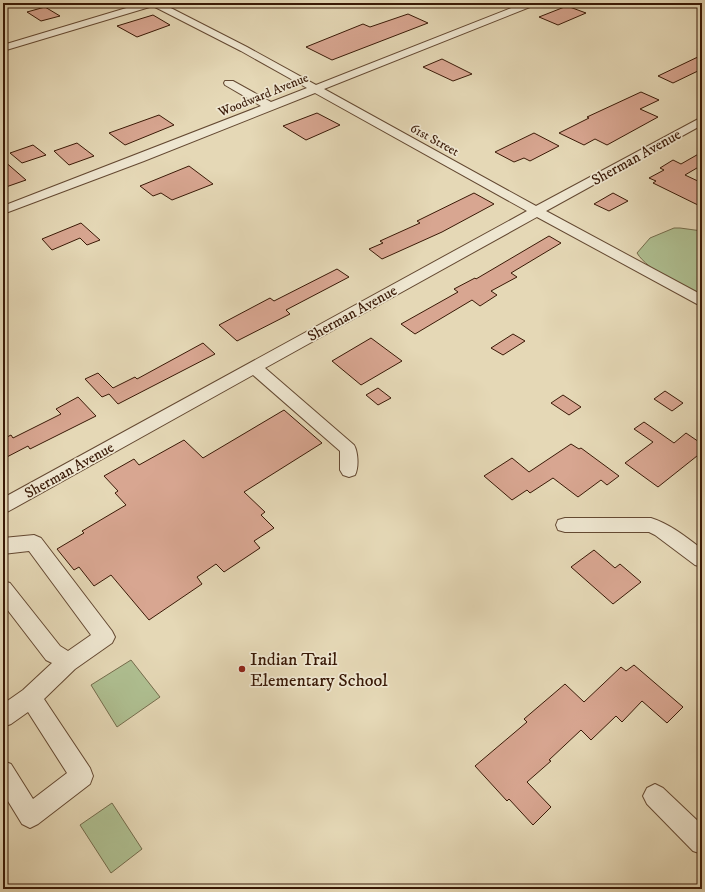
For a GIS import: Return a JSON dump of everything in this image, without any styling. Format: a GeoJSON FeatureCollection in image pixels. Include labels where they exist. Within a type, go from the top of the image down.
{"type":"FeatureCollection","features":[{"type":"Feature","properties":{"kind":"street"},"geometry":{"type":"LineString","coordinates":[[3,48],[154,3]]}},
{"type":"Feature","properties":{"kind":"street","name":"61st Street"},"geometry":{"type":"LineString","coordinates":[[154,3],[244,49],[702,302]]}},
{"type":"Feature","properties":{"kind":"street","name":"Woodward Avenue"},"geometry":{"type":"LineString","coordinates":[[3,210],[532,3]]}},
{"type":"Feature","properties":{"kind":"street"},"geometry":{"type":"LineString","coordinates":[[228,82],[269,106]]}},
{"type":"Feature","properties":{"kind":"street","name":"Sherman Avenue"},"geometry":{"type":"LineString","coordinates":[[3,506],[702,120]]}},
{"type":"Feature","properties":{"kind":"street"},"geometry":{"type":"LineString","coordinates":[[254,367],[348,449],[349,470]]}},
{"type":"Feature","properties":{"kind":"street"},"geometry":{"type":"LineString","coordinates":[[565,525],[651,525],[662,530],[701,557]]}},
{"type":"Feature","properties":{"kind":"street"},"geometry":{"type":"LineString","coordinates":[[3,546],[34,543],[105,637],[68,662],[31,697],[3,717]]}},
{"type":"Feature","properties":{"kind":"street"},"geometry":{"type":"LineString","coordinates":[[3,589],[53,653],[68,662]]}},
{"type":"Feature","properties":{"kind":"street"},"geometry":{"type":"LineString","coordinates":[[3,772],[30,816],[82,776],[31,697]]}},
{"type":"Feature","properties":{"kind":"street"},"geometry":{"type":"LineString","coordinates":[[655,796],[702,842]]}},
{"type":"Feature","properties":{"kind":"green space"},"geometry":{"type":"Polygon","coordinates":[[[674,228],[702,231],[702,294],[657,272],[642,260],[637,253],[650,238],[674,228]]]}},
{"type":"Feature","properties":{"kind":"green space"},"geometry":{"type":"Polygon","coordinates":[[[131,660],[160,697],[117,727],[91,685],[131,660]]]}},
{"type":"Feature","properties":{"kind":"green space"},"geometry":{"type":"Polygon","coordinates":[[[112,803],[142,849],[111,873],[80,825],[112,803]]]}},
{"type":"Feature","properties":{"kind":"building"},"geometry":{"type":"Polygon","coordinates":[[[567,6],[586,13],[558,25],[539,17],[567,6]]]}},
{"type":"Feature","properties":{"kind":"building"},"geometry":{"type":"Polygon","coordinates":[[[45,7],[60,16],[41,21],[27,12],[45,7]]]}},
{"type":"Feature","properties":{"kind":"building"},"geometry":{"type":"Polygon","coordinates":[[[408,14],[428,23],[332,60],[306,47],[363,24],[370,27],[408,14]]]}},
{"type":"Feature","properties":{"kind":"building"},"geometry":{"type":"Polygon","coordinates":[[[153,15],[170,25],[137,37],[117,26],[153,15]]]}},
{"type":"Feature","properties":{"kind":"building"},"geometry":{"type":"Polygon","coordinates":[[[702,55],[702,69],[673,83],[658,76],[702,55]]]}},
{"type":"Feature","properties":{"kind":"building"},"geometry":{"type":"Polygon","coordinates":[[[442,59],[472,74],[453,81],[423,67],[442,59]]]}},
{"type":"Feature","properties":{"kind":"building"},"geometry":{"type":"Polygon","coordinates":[[[641,92],[659,100],[640,109],[658,117],[607,145],[595,139],[584,145],[559,133],[589,118],[587,117],[641,92]]]}},
{"type":"Feature","properties":{"kind":"building"},"geometry":{"type":"Polygon","coordinates":[[[317,113],[340,125],[306,140],[283,126],[317,113]]]}},
{"type":"Feature","properties":{"kind":"building"},"geometry":{"type":"Polygon","coordinates":[[[159,115],[174,125],[125,145],[109,133],[159,115]]]}},
{"type":"Feature","properties":{"kind":"building"},"geometry":{"type":"Polygon","coordinates":[[[534,133],[559,146],[530,161],[524,158],[514,162],[495,152],[534,133]]]}},
{"type":"Feature","properties":{"kind":"building"},"geometry":{"type":"Polygon","coordinates":[[[77,143],[94,156],[69,165],[54,151],[77,143]]]}},
{"type":"Feature","properties":{"kind":"building"},"geometry":{"type":"Polygon","coordinates":[[[33,145],[46,155],[22,163],[10,153],[33,145]]]}},
{"type":"Feature","properties":{"kind":"building"},"geometry":{"type":"Polygon","coordinates":[[[702,152],[702,165],[685,175],[702,183],[702,207],[653,183],[656,181],[649,178],[664,170],[660,168],[673,160],[681,164],[702,152]]]}},
{"type":"Feature","properties":{"kind":"building"},"geometry":{"type":"Polygon","coordinates":[[[3,160],[26,180],[3,188],[3,160]]]}},
{"type":"Feature","properties":{"kind":"building"},"geometry":{"type":"Polygon","coordinates":[[[189,166],[213,184],[172,200],[161,193],[153,196],[140,186],[189,166]]]}},
{"type":"Feature","properties":{"kind":"building"},"geometry":{"type":"Polygon","coordinates":[[[474,193],[494,204],[442,232],[382,259],[369,249],[383,243],[380,241],[420,223],[417,221],[474,193]]]}},
{"type":"Feature","properties":{"kind":"building"},"geometry":{"type":"Polygon","coordinates":[[[613,193],[628,201],[609,211],[594,204],[613,193]]]}},
{"type":"Feature","properties":{"kind":"building"},"geometry":{"type":"Polygon","coordinates":[[[81,223],[100,240],[87,245],[80,238],[52,250],[42,239],[81,223]]]}},
{"type":"Feature","properties":{"kind":"building"},"geometry":{"type":"Polygon","coordinates":[[[549,236],[561,243],[511,273],[517,277],[491,291],[497,295],[480,306],[472,300],[415,334],[401,324],[458,292],[454,289],[475,278],[476,279],[549,236]]]}},
{"type":"Feature","properties":{"kind":"building"},"geometry":{"type":"Polygon","coordinates":[[[337,269],[349,277],[286,310],[290,314],[237,341],[219,325],[270,298],[274,301],[337,269]]]}},
{"type":"Feature","properties":{"kind":"building"},"geometry":{"type":"Polygon","coordinates":[[[513,334],[525,341],[503,355],[491,348],[513,334]]]}},
{"type":"Feature","properties":{"kind":"building"},"geometry":{"type":"Polygon","coordinates":[[[371,338],[402,361],[361,385],[332,361],[371,338]]]}},
{"type":"Feature","properties":{"kind":"building"},"geometry":{"type":"Polygon","coordinates":[[[203,343],[215,354],[118,404],[109,394],[102,397],[85,379],[98,373],[113,388],[135,377],[137,379],[203,343]]]}},
{"type":"Feature","properties":{"kind":"building"},"geometry":{"type":"Polygon","coordinates":[[[378,388],[391,398],[378,405],[366,395],[378,388]]]}},
{"type":"Feature","properties":{"kind":"building"},"geometry":{"type":"Polygon","coordinates":[[[665,391],[683,403],[672,411],[654,399],[665,391]]]}},
{"type":"Feature","properties":{"kind":"building"},"geometry":{"type":"Polygon","coordinates":[[[563,395],[581,407],[569,415],[551,403],[563,395]]]}},
{"type":"Feature","properties":{"kind":"building"},"geometry":{"type":"Polygon","coordinates":[[[78,397],[96,416],[30,449],[28,446],[3,459],[3,439],[11,435],[13,438],[61,414],[56,409],[78,397]]]}},
{"type":"Feature","properties":{"kind":"building"},"geometry":{"type":"Polygon","coordinates":[[[284,410],[322,443],[244,492],[265,512],[261,515],[274,528],[254,541],[260,548],[224,572],[216,564],[197,577],[202,584],[149,620],[111,575],[94,586],[79,567],[74,570],[57,549],[84,533],[82,531],[126,505],[115,493],[118,491],[104,476],[134,459],[139,465],[184,440],[203,458],[284,410]]]}},
{"type":"Feature","properties":{"kind":"building"},"geometry":{"type":"Polygon","coordinates":[[[644,422],[674,443],[686,433],[702,444],[702,452],[658,487],[625,463],[653,442],[634,429],[644,422]]]}},
{"type":"Feature","properties":{"kind":"building"},"geometry":{"type":"Polygon","coordinates":[[[571,444],[579,449],[581,448],[619,476],[607,485],[601,480],[578,497],[553,478],[530,493],[527,490],[512,500],[484,476],[512,458],[529,472],[571,444]]]}},
{"type":"Feature","properties":{"kind":"building"},"geometry":{"type":"Polygon","coordinates":[[[594,550],[615,568],[620,564],[641,582],[613,604],[571,567],[594,550]]]}},
{"type":"Feature","properties":{"kind":"building"},"geometry":{"type":"Polygon","coordinates":[[[634,665],[683,707],[667,723],[642,701],[622,722],[616,716],[591,740],[581,730],[549,760],[551,761],[527,782],[551,807],[533,825],[509,799],[507,801],[475,766],[527,722],[524,719],[565,684],[584,702],[621,667],[626,671],[634,665]]]}},
{"type":"Feature","properties":{"kind":"place","name":"Indian Trail Elementary School"},"geometry":{"type":"Point","coordinates":[242,669]}}]}
